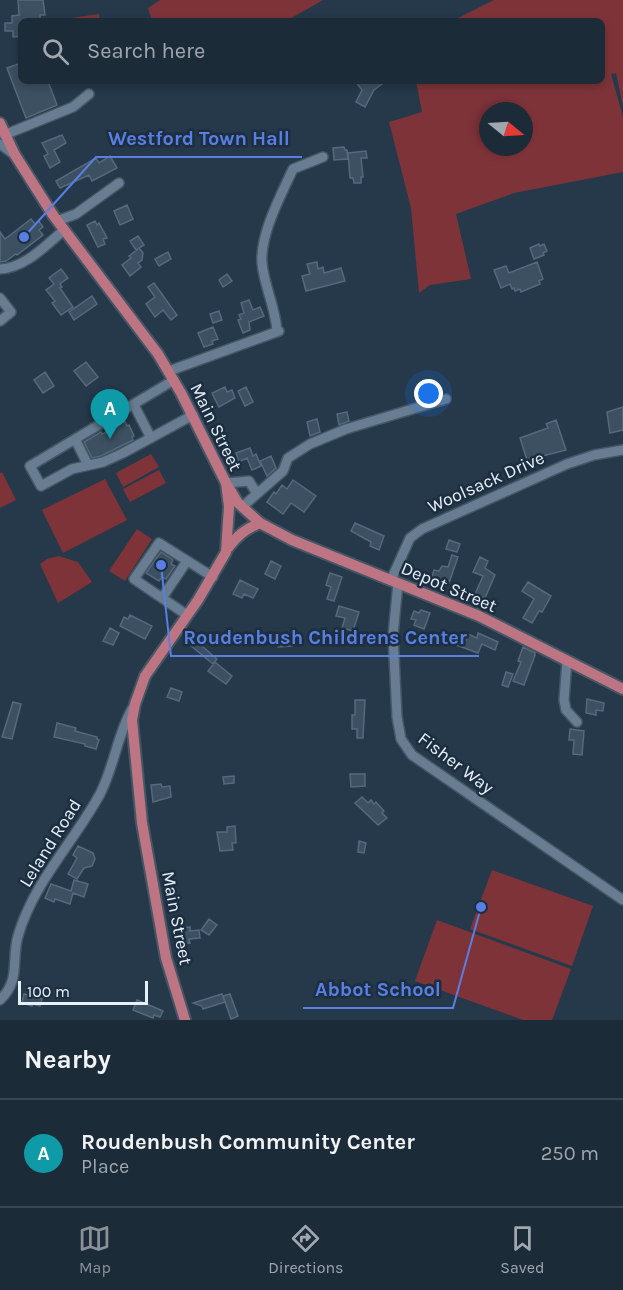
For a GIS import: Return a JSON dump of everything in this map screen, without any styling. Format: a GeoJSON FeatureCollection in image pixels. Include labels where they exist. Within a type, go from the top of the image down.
{"type":"FeatureCollection","features":[{"type":"Feature","properties":{"kind":"main road","name":"Main Street"},"geometry":{"type":"LineString","coordinates":[[0,123],[2,139],[15,154],[60,226],[140,330],[171,376],[226,483],[229,507],[226,552],[213,577],[145,676],[132,720],[142,824],[166,958],[185,1020]]}},
{"type":"Feature","properties":{"kind":"main road","name":"Depot Street"},"geometry":{"type":"LineString","coordinates":[[226,483],[242,507],[260,524],[292,540],[485,619],[623,689]]}},
{"type":"Feature","properties":{"kind":"main road"},"geometry":{"type":"LineString","coordinates":[[226,552],[235,538],[245,530],[260,524]]}},
{"type":"Feature","properties":{"kind":"street"},"geometry":{"type":"LineString","coordinates":[[2,139],[73,106],[89,94]]}},
{"type":"Feature","properties":{"kind":"street"},"geometry":{"type":"LineString","coordinates":[[193,415],[113,457],[72,469],[41,486],[30,466],[134,405],[171,376],[278,332],[262,262],[266,236],[293,169],[323,158]]}},
{"type":"Feature","properties":{"kind":"street"},"geometry":{"type":"LineString","coordinates":[[0,269],[11,269],[33,256],[60,226],[119,183]]}},
{"type":"Feature","properties":{"kind":"street"},"geometry":{"type":"LineString","coordinates":[[0,298],[11,312],[0,321]]}},
{"type":"Feature","properties":{"kind":"street"},"geometry":{"type":"LineString","coordinates":[[242,507],[283,471],[288,458],[310,444],[346,429],[446,399]]}},
{"type":"Feature","properties":{"kind":"street"},"geometry":{"type":"LineString","coordinates":[[134,405],[151,438]]}},
{"type":"Feature","properties":{"kind":"street"},"geometry":{"type":"LineString","coordinates":[[75,439],[88,465]]}},
{"type":"Feature","properties":{"kind":"street","name":"Woolsack Drive"},"geometry":{"type":"LineString","coordinates":[[394,581],[410,538],[422,529],[567,464],[594,455],[623,450]]}},
{"type":"Feature","properties":{"kind":"street"},"geometry":{"type":"LineString","coordinates":[[226,483],[249,481],[256,494]]}},
{"type":"Feature","properties":{"kind":"street"},"geometry":{"type":"LineString","coordinates":[[187,615],[134,579],[159,543],[213,577]]}},
{"type":"Feature","properties":{"kind":"street"},"geometry":{"type":"LineString","coordinates":[[162,598],[187,561]]}},
{"type":"Feature","properties":{"kind":"street","name":"Fisher Way"},"geometry":{"type":"LineString","coordinates":[[394,581],[393,659],[399,730],[405,747],[412,755],[623,900]]}},
{"type":"Feature","properties":{"kind":"street"},"geometry":{"type":"LineString","coordinates":[[567,660],[564,700],[566,710],[577,722]]}},
{"type":"Feature","properties":{"kind":"street","name":"Leland Road"},"geometry":{"type":"LineString","coordinates":[[11,987],[17,937],[23,921],[52,866],[99,796],[108,776],[120,735],[135,704]]}},
{"type":"Feature","properties":{"kind":"street"},"geometry":{"type":"LineString","coordinates":[[0,984],[11,987],[0,1000]]}},
{"type":"Feature","properties":{"kind":"shaded area"},"geometry":{"type":"Polygon","coordinates":[[[160,0],[323,0],[291,18],[151,18],[148,8],[160,0]]]}},
{"type":"Feature","properties":{"kind":"shaded area"},"geometry":{"type":"Polygon","coordinates":[[[494,0],[623,0],[623,106],[616,73],[611,74],[623,117],[623,172],[514,193],[456,214],[471,279],[430,285],[419,293],[411,208],[389,122],[422,112],[417,84],[605,84],[605,18],[458,18],[494,0]]]}},
{"type":"Feature","properties":{"kind":"shaded area"},"geometry":{"type":"Polygon","coordinates":[[[99,14],[100,18],[70,18],[99,14]]]}},
{"type":"Feature","properties":{"kind":"shaded area"},"geometry":{"type":"Polygon","coordinates":[[[151,454],[159,467],[123,487],[116,473],[151,454]]]}},
{"type":"Feature","properties":{"kind":"shaded area"},"geometry":{"type":"Polygon","coordinates":[[[159,470],[166,483],[130,502],[123,489],[159,470]]]}},
{"type":"Feature","properties":{"kind":"shaded area"},"geometry":{"type":"Polygon","coordinates":[[[2,472],[16,500],[0,508],[0,473],[2,472]]]}},
{"type":"Feature","properties":{"kind":"shaded area"},"geometry":{"type":"Polygon","coordinates":[[[105,479],[127,520],[63,553],[42,510],[105,479]]]}},
{"type":"Feature","properties":{"kind":"shaded area"},"geometry":{"type":"Polygon","coordinates":[[[137,529],[152,539],[125,581],[109,571],[137,529]]]}},
{"type":"Feature","properties":{"kind":"shaded area"},"geometry":{"type":"Polygon","coordinates":[[[59,556],[78,562],[92,582],[58,603],[40,564],[47,559],[59,556]]]}},
{"type":"Feature","properties":{"kind":"shaded area"},"geometry":{"type":"Polygon","coordinates":[[[492,870],[593,906],[572,966],[470,929],[492,870]]]}},
{"type":"Feature","properties":{"kind":"shaded area"},"geometry":{"type":"Polygon","coordinates":[[[437,920],[571,969],[552,1020],[523,1020],[415,981],[437,920]]]}},
{"type":"Feature","properties":{"kind":"building"},"geometry":{"type":"Polygon","coordinates":[[[18,0],[43,0],[45,15],[40,15],[40,18],[18,18],[18,36],[13,37],[13,31],[5,31],[5,23],[12,23],[12,16],[19,15],[18,0]]]}},
{"type":"Feature","properties":{"kind":"building"},"geometry":{"type":"Polygon","coordinates":[[[18,64],[18,84],[49,84],[57,105],[26,118],[7,68],[18,64]]]}},
{"type":"Feature","properties":{"kind":"building"},"geometry":{"type":"Polygon","coordinates":[[[357,84],[382,84],[374,90],[365,107],[356,102],[362,90],[357,84]]]}},
{"type":"Feature","properties":{"kind":"building"},"geometry":{"type":"Polygon","coordinates":[[[62,135],[66,143],[54,150],[60,162],[50,168],[44,156],[48,154],[42,143],[62,135]]]}},
{"type":"Feature","properties":{"kind":"building"},"geometry":{"type":"Polygon","coordinates":[[[344,147],[347,150],[348,159],[334,160],[333,148],[344,147]]]}},
{"type":"Feature","properties":{"kind":"building"},"geometry":{"type":"Polygon","coordinates":[[[366,151],[367,158],[361,158],[363,177],[361,177],[361,183],[354,183],[353,178],[350,178],[348,153],[366,151]]]}},
{"type":"Feature","properties":{"kind":"building"},"geometry":{"type":"Polygon","coordinates":[[[110,156],[117,168],[92,181],[89,175],[60,188],[56,181],[96,158],[99,163],[110,156]]]}},
{"type":"Feature","properties":{"kind":"building"},"geometry":{"type":"Polygon","coordinates":[[[127,205],[133,219],[120,225],[114,211],[127,205]]]}},
{"type":"Feature","properties":{"kind":"building"},"geometry":{"type":"Polygon","coordinates":[[[31,219],[35,224],[39,221],[43,227],[39,230],[43,235],[17,255],[0,262],[0,232],[5,239],[31,219]]]}},
{"type":"Feature","properties":{"kind":"building"},"geometry":{"type":"Polygon","coordinates":[[[95,221],[97,225],[99,223],[107,238],[103,239],[105,244],[98,247],[87,225],[95,221]]]}},
{"type":"Feature","properties":{"kind":"building"},"geometry":{"type":"Polygon","coordinates":[[[138,236],[144,245],[139,248],[143,253],[142,260],[138,263],[141,267],[130,276],[122,265],[138,249],[136,250],[130,241],[138,236]]]}},
{"type":"Feature","properties":{"kind":"building"},"geometry":{"type":"Polygon","coordinates":[[[539,244],[540,246],[544,244],[547,251],[543,253],[544,255],[534,259],[530,248],[539,244]]]}},
{"type":"Feature","properties":{"kind":"building"},"geometry":{"type":"Polygon","coordinates":[[[168,252],[171,259],[159,266],[155,259],[168,252]]]}},
{"type":"Feature","properties":{"kind":"building"},"geometry":{"type":"Polygon","coordinates":[[[317,262],[318,269],[323,267],[324,273],[341,268],[345,281],[306,291],[302,276],[310,274],[307,264],[317,262]]]}},
{"type":"Feature","properties":{"kind":"building"},"geometry":{"type":"Polygon","coordinates":[[[537,262],[543,279],[539,281],[540,284],[521,292],[520,289],[515,291],[514,288],[512,289],[510,284],[501,288],[494,270],[506,266],[509,273],[537,262]]]}},
{"type":"Feature","properties":{"kind":"building"},"geometry":{"type":"Polygon","coordinates":[[[61,269],[68,278],[60,284],[62,287],[60,288],[73,307],[61,315],[52,303],[55,301],[46,290],[54,284],[49,278],[61,269]]]}},
{"type":"Feature","properties":{"kind":"building"},"geometry":{"type":"Polygon","coordinates":[[[227,274],[232,281],[223,287],[219,280],[227,274]]]}},
{"type":"Feature","properties":{"kind":"building"},"geometry":{"type":"Polygon","coordinates":[[[154,283],[177,315],[171,320],[163,310],[155,317],[146,304],[155,297],[148,287],[154,283]]]}},
{"type":"Feature","properties":{"kind":"building"},"geometry":{"type":"Polygon","coordinates":[[[92,296],[97,304],[74,320],[69,312],[92,296]]]}},
{"type":"Feature","properties":{"kind":"building"},"geometry":{"type":"Polygon","coordinates":[[[249,300],[253,310],[260,307],[264,316],[249,322],[250,330],[243,333],[238,320],[241,319],[239,315],[244,313],[241,303],[249,300]]]}},
{"type":"Feature","properties":{"kind":"building"},"geometry":{"type":"Polygon","coordinates":[[[219,311],[222,320],[213,323],[210,314],[219,311]]]}},
{"type":"Feature","properties":{"kind":"building"},"geometry":{"type":"Polygon","coordinates":[[[213,327],[218,339],[212,341],[213,344],[204,347],[198,333],[213,327]]]}},
{"type":"Feature","properties":{"kind":"building"},"geometry":{"type":"Polygon","coordinates":[[[86,362],[98,377],[86,386],[74,371],[86,362]]]}},
{"type":"Feature","properties":{"kind":"building"},"geometry":{"type":"Polygon","coordinates":[[[45,372],[54,386],[43,393],[34,380],[45,372]]]}},
{"type":"Feature","properties":{"kind":"building"},"geometry":{"type":"Polygon","coordinates":[[[225,387],[227,392],[232,390],[235,398],[219,407],[212,393],[225,387]]]}},
{"type":"Feature","properties":{"kind":"building"},"geometry":{"type":"Polygon","coordinates":[[[246,387],[253,402],[245,406],[238,391],[246,387]]]}},
{"type":"Feature","properties":{"kind":"building"},"geometry":{"type":"Polygon","coordinates":[[[623,407],[623,430],[610,433],[607,412],[623,407]]]}},
{"type":"Feature","properties":{"kind":"building"},"geometry":{"type":"Polygon","coordinates":[[[347,412],[349,421],[339,425],[337,414],[347,412]]]}},
{"type":"Feature","properties":{"kind":"building"},"geometry":{"type":"Polygon","coordinates":[[[317,419],[320,432],[310,436],[307,422],[317,419]]]}},
{"type":"Feature","properties":{"kind":"building"},"geometry":{"type":"Polygon","coordinates":[[[556,420],[566,450],[527,460],[520,438],[548,428],[546,424],[556,420]]]}},
{"type":"Feature","properties":{"kind":"building"},"geometry":{"type":"Polygon","coordinates":[[[125,421],[134,436],[133,440],[92,458],[84,442],[101,432],[102,434],[118,427],[117,425],[125,421]]]}},
{"type":"Feature","properties":{"kind":"building"},"geometry":{"type":"Polygon","coordinates":[[[250,448],[253,456],[256,454],[261,466],[252,470],[247,458],[239,462],[236,453],[250,448]]]}},
{"type":"Feature","properties":{"kind":"building"},"geometry":{"type":"Polygon","coordinates":[[[271,456],[276,468],[267,476],[260,461],[271,456]]]}},
{"type":"Feature","properties":{"kind":"building"},"geometry":{"type":"Polygon","coordinates":[[[293,480],[316,496],[304,512],[291,503],[283,514],[267,502],[282,485],[287,489],[293,480]]]}},
{"type":"Feature","properties":{"kind":"building"},"geometry":{"type":"Polygon","coordinates":[[[355,523],[384,536],[379,550],[370,546],[371,542],[351,531],[355,523]]]}},
{"type":"Feature","properties":{"kind":"building"},"geometry":{"type":"Polygon","coordinates":[[[449,540],[460,544],[457,552],[446,549],[449,540]]]}},
{"type":"Feature","properties":{"kind":"building"},"geometry":{"type":"Polygon","coordinates":[[[161,552],[173,560],[171,564],[175,566],[166,579],[162,577],[159,581],[146,573],[161,552]]]}},
{"type":"Feature","properties":{"kind":"building"},"geometry":{"type":"Polygon","coordinates":[[[452,555],[458,557],[449,583],[444,581],[441,584],[440,579],[432,576],[434,570],[439,571],[442,566],[448,567],[452,555]]]}},
{"type":"Feature","properties":{"kind":"building"},"geometry":{"type":"Polygon","coordinates":[[[480,557],[488,561],[485,568],[495,575],[485,598],[475,594],[483,576],[473,572],[480,557]]]}},
{"type":"Feature","properties":{"kind":"building"},"geometry":{"type":"Polygon","coordinates":[[[271,561],[281,566],[275,579],[265,574],[271,561]]]}},
{"type":"Feature","properties":{"kind":"building"},"geometry":{"type":"Polygon","coordinates":[[[330,573],[342,577],[334,601],[327,599],[331,587],[326,585],[330,573]]]}},
{"type":"Feature","properties":{"kind":"building"},"geometry":{"type":"Polygon","coordinates":[[[240,580],[258,589],[253,598],[244,594],[242,598],[233,594],[240,580]]]}},
{"type":"Feature","properties":{"kind":"building"},"geometry":{"type":"Polygon","coordinates":[[[528,582],[551,596],[542,612],[539,611],[532,623],[523,618],[534,599],[522,591],[528,582]]]}},
{"type":"Feature","properties":{"kind":"building"},"geometry":{"type":"Polygon","coordinates":[[[339,606],[359,612],[353,631],[342,628],[345,618],[336,616],[339,606]]]}},
{"type":"Feature","properties":{"kind":"building"},"geometry":{"type":"Polygon","coordinates":[[[421,610],[430,613],[424,629],[414,625],[416,620],[411,619],[414,611],[419,613],[421,610]]]}},
{"type":"Feature","properties":{"kind":"building"},"geometry":{"type":"Polygon","coordinates":[[[130,615],[152,626],[145,639],[120,626],[124,617],[128,619],[130,615]]]}},
{"type":"Feature","properties":{"kind":"building"},"geometry":{"type":"Polygon","coordinates":[[[110,628],[119,633],[113,645],[103,641],[110,628]]]}},
{"type":"Feature","properties":{"kind":"building"},"geometry":{"type":"Polygon","coordinates":[[[478,633],[498,642],[495,650],[482,644],[478,653],[451,643],[455,635],[466,640],[468,634],[477,638],[478,633]]]}},
{"type":"Feature","properties":{"kind":"building"},"geometry":{"type":"Polygon","coordinates":[[[201,634],[207,639],[202,646],[217,659],[213,664],[191,646],[201,634]]]}},
{"type":"Feature","properties":{"kind":"building"},"geometry":{"type":"Polygon","coordinates":[[[291,634],[292,646],[278,647],[277,635],[291,634]]]}},
{"type":"Feature","properties":{"kind":"building"},"geometry":{"type":"Polygon","coordinates":[[[523,647],[535,653],[524,685],[513,681],[521,662],[518,661],[523,647]]]}},
{"type":"Feature","properties":{"kind":"building"},"geometry":{"type":"Polygon","coordinates":[[[215,662],[232,676],[226,684],[208,671],[215,662]]]}},
{"type":"Feature","properties":{"kind":"building"},"geometry":{"type":"Polygon","coordinates":[[[506,672],[513,674],[508,687],[502,685],[506,672]]]}},
{"type":"Feature","properties":{"kind":"building"},"geometry":{"type":"Polygon","coordinates":[[[171,688],[182,692],[179,701],[167,697],[171,688]]]}},
{"type":"Feature","properties":{"kind":"building"},"geometry":{"type":"Polygon","coordinates":[[[587,699],[604,703],[603,711],[596,710],[596,715],[586,713],[587,699]]]}},
{"type":"Feature","properties":{"kind":"building"},"geometry":{"type":"Polygon","coordinates":[[[355,700],[365,700],[363,738],[357,738],[357,729],[352,729],[355,700]]]}},
{"type":"Feature","properties":{"kind":"building"},"geometry":{"type":"Polygon","coordinates":[[[13,702],[21,704],[12,739],[2,737],[13,702]]]}},
{"type":"Feature","properties":{"kind":"building"},"geometry":{"type":"Polygon","coordinates":[[[57,723],[97,737],[99,740],[96,749],[54,737],[57,723]]]}},
{"type":"Feature","properties":{"kind":"building"},"geometry":{"type":"Polygon","coordinates":[[[570,729],[584,731],[582,755],[573,754],[574,740],[569,740],[570,729]]]}},
{"type":"Feature","properties":{"kind":"building"},"geometry":{"type":"Polygon","coordinates":[[[350,774],[365,774],[365,786],[351,787],[350,774]]]}},
{"type":"Feature","properties":{"kind":"building"},"geometry":{"type":"Polygon","coordinates":[[[234,776],[234,783],[224,784],[223,777],[234,776]]]}},
{"type":"Feature","properties":{"kind":"building"},"geometry":{"type":"Polygon","coordinates":[[[161,784],[162,787],[170,786],[171,797],[153,802],[151,785],[161,784]]]}},
{"type":"Feature","properties":{"kind":"building"},"geometry":{"type":"Polygon","coordinates":[[[362,797],[368,803],[371,800],[374,804],[376,802],[387,818],[378,825],[355,803],[362,797]]]}},
{"type":"Feature","properties":{"kind":"building"},"geometry":{"type":"Polygon","coordinates":[[[235,826],[236,843],[232,843],[233,850],[220,851],[217,832],[227,832],[227,827],[235,826]]]}},
{"type":"Feature","properties":{"kind":"building"},"geometry":{"type":"Polygon","coordinates":[[[359,841],[366,843],[364,853],[358,852],[359,841]]]}},
{"type":"Feature","properties":{"kind":"building"},"geometry":{"type":"Polygon","coordinates":[[[78,846],[93,853],[95,859],[92,866],[84,868],[77,879],[68,874],[77,858],[73,855],[78,846]]]}},
{"type":"Feature","properties":{"kind":"building"},"geometry":{"type":"Polygon","coordinates":[[[74,880],[88,884],[84,897],[73,893],[70,904],[45,898],[51,884],[71,891],[74,880]]]}},
{"type":"Feature","properties":{"kind":"building"},"geometry":{"type":"Polygon","coordinates":[[[209,919],[217,925],[209,935],[201,930],[209,919]]]}},
{"type":"Feature","properties":{"kind":"building"},"geometry":{"type":"Polygon","coordinates":[[[190,927],[190,931],[199,930],[200,938],[189,939],[190,943],[181,944],[180,928],[190,927]]]}},
{"type":"Feature","properties":{"kind":"building"},"geometry":{"type":"Polygon","coordinates":[[[29,993],[42,999],[40,1006],[22,1003],[24,994],[29,993]]]}},
{"type":"Feature","properties":{"kind":"building"},"geometry":{"type":"Polygon","coordinates":[[[222,994],[225,1002],[203,1009],[202,1006],[193,1003],[222,994]]]}},
{"type":"Feature","properties":{"kind":"building"},"geometry":{"type":"Polygon","coordinates":[[[230,994],[238,1016],[231,1019],[223,996],[230,994]]]}},
{"type":"Feature","properties":{"kind":"building"},"geometry":{"type":"Polygon","coordinates":[[[137,1000],[163,1011],[160,1017],[154,1015],[153,1018],[133,1010],[137,1000]]]}},
{"type":"Feature","properties":{"kind":"place","name":"Westford Town Hall"},"geometry":{"type":"Point","coordinates":[24,237]}},
{"type":"Feature","properties":{"kind":"place","name":"Roudenbush Community Center"},"geometry":{"type":"Point","coordinates":[110,439]}},
{"type":"Feature","properties":{"kind":"place","name":"Roudenbush Childrens Center"},"geometry":{"type":"Point","coordinates":[161,565]}},
{"type":"Feature","properties":{"kind":"place","name":"Abbot School"},"geometry":{"type":"Point","coordinates":[481,907]}}]}
